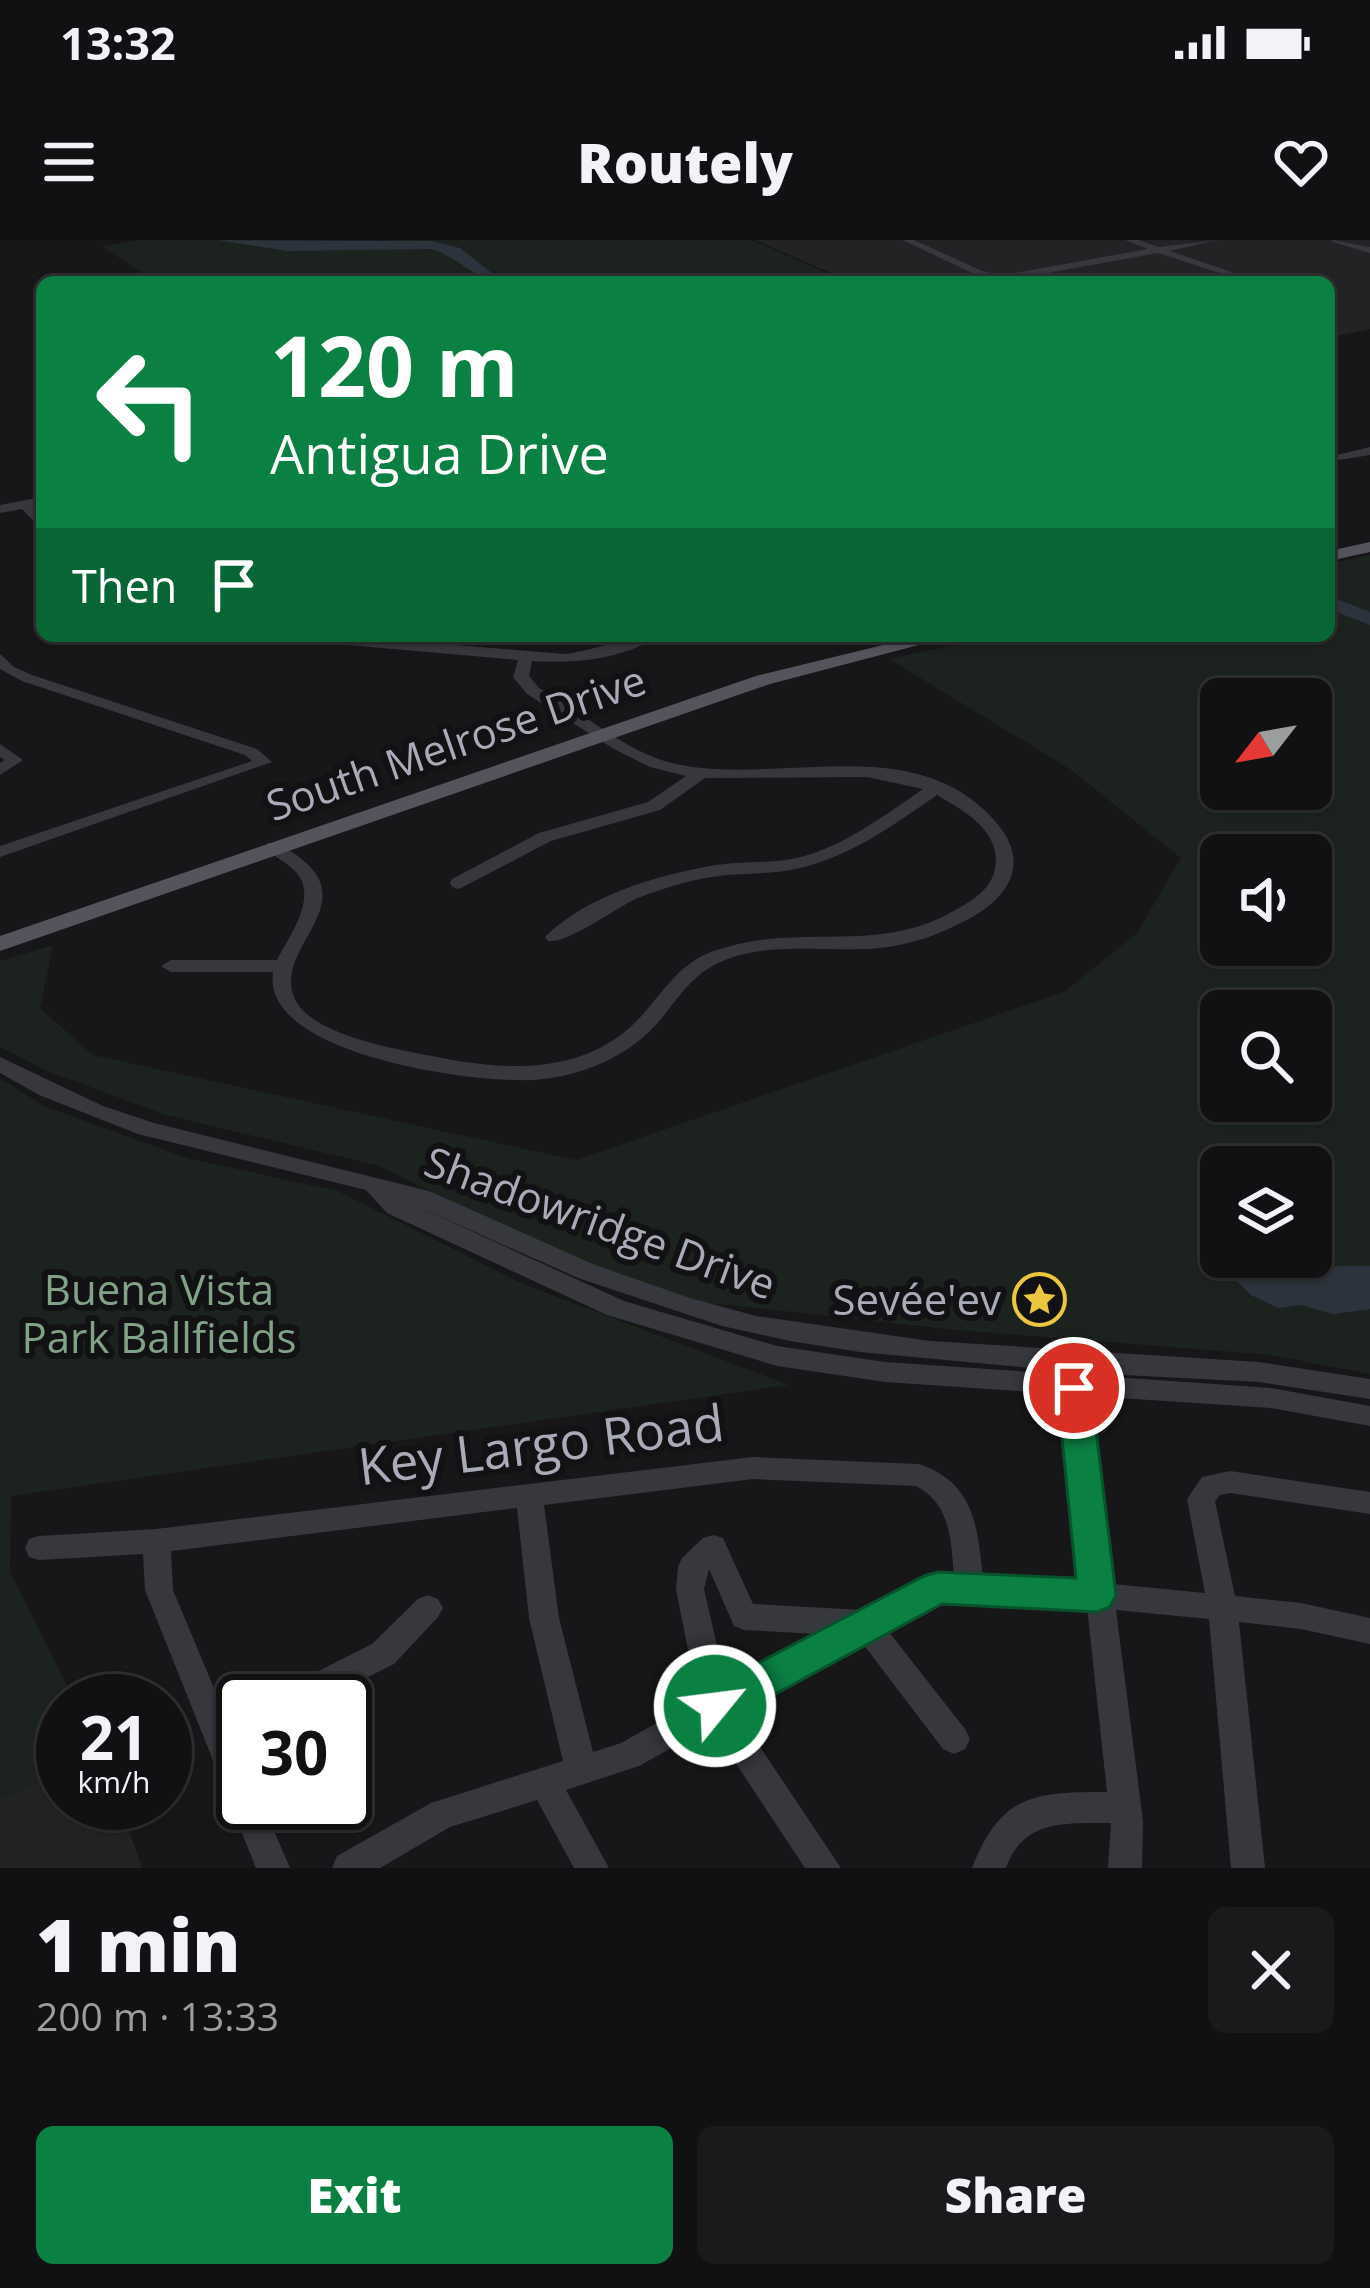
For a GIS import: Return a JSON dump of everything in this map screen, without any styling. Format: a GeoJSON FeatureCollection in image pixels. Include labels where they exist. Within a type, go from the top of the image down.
{"type":"FeatureCollection","features":[{"type":"Feature","properties":{"kind":"main road"},"geometry":{"type":"LineString","coordinates":[[1335,540],[1370,532]]}},
{"type":"Feature","properties":{"kind":"main road"},"geometry":{"type":"LineString","coordinates":[[1335,555],[1370,547]]}},
{"type":"Feature","properties":{"kind":"main road","name":"South Melrose Drive"},"geometry":{"type":"LineString","coordinates":[[0,944],[273,848],[755,666],[844,642]]}},
{"type":"Feature","properties":{"kind":"main road","name":"South Melrose Drive"},"geometry":{"type":"LineString","coordinates":[[0,926],[595,728],[813,665],[917,642]]}},
{"type":"Feature","properties":{"kind":"street"},"geometry":{"type":"LineString","coordinates":[[907,240],[991,276]]}},
{"type":"Feature","properties":{"kind":"street"},"geometry":{"type":"LineString","coordinates":[[1129,240],[1238,276]]}},
{"type":"Feature","properties":{"kind":"street"},"geometry":{"type":"LineString","coordinates":[[1008,276],[1213,240]]}},
{"type":"Feature","properties":{"kind":"street"},"geometry":{"type":"LineString","coordinates":[[1336,240],[1370,250]]}},
{"type":"Feature","properties":{"kind":"street"},"geometry":{"type":"LineString","coordinates":[[1339,456],[1370,451]]}},
{"type":"Feature","properties":{"kind":"street"},"geometry":{"type":"LineString","coordinates":[[0,509],[36,502]]}},
{"type":"Feature","properties":{"kind":"street"},"geometry":{"type":"LineString","coordinates":[[25,504],[36,518]]}},
{"type":"Feature","properties":{"kind":"street"},"geometry":{"type":"LineString","coordinates":[[360,642],[565,659],[597,655],[635,642]]}},
{"type":"Feature","properties":{"kind":"street"},"geometry":{"type":"LineString","coordinates":[[273,848],[305,871],[314,902],[283,966],[285,997],[320,1031],[455,1070],[504,1076],[554,1072],[610,1054],[650,1022],[665,995],[716,957],[801,944],[859,946],[950,926],[996,891],[1006,860],[1002,845],[986,820],[936,788],[874,771],[701,773],[661,765],[533,691],[521,677],[526,656]]}},
{"type":"Feature","properties":{"kind":"street"},"geometry":{"type":"LineString","coordinates":[[0,658],[9,670],[27,679],[250,752],[263,762],[0,852]]}},
{"type":"Feature","properties":{"kind":"street"},"geometry":{"type":"LineString","coordinates":[[0,749],[15,760],[0,770]]}},
{"type":"Feature","properties":{"kind":"street"},"geometry":{"type":"LineString","coordinates":[[459,883],[545,837],[654,806],[701,773]]}},
{"type":"Feature","properties":{"kind":"street"},"geometry":{"type":"LineString","coordinates":[[555,937],[582,917],[656,886],[715,871],[797,864],[841,850],[936,788]]}},
{"type":"Feature","properties":{"kind":"street"},"geometry":{"type":"LineString","coordinates":[[171,966],[283,966]]}},
{"type":"Feature","properties":{"kind":"street","name":"Shadowridge Drive"},"geometry":{"type":"LineString","coordinates":[[0,1064],[36,1086],[141,1128],[376,1188],[395,1207],[559,1285],[687,1333],[777,1356],[885,1372],[1267,1371],[1370,1389]]}},
{"type":"Feature","properties":{"kind":"street"},"geometry":{"type":"LineString","coordinates":[[1073,1375],[1125,1807],[1125,1868]]}},
{"type":"Feature","properties":{"kind":"street","name":"Shadowridge Drive"},"geometry":{"type":"LineString","coordinates":[[1073,1375],[1271,1398],[1370,1416]]}},
{"type":"Feature","properties":{"kind":"street","name":"Key Largo Road"},"geometry":{"type":"LineString","coordinates":[[38,1548],[156,1541],[753,1468],[919,1475],[940,1483],[957,1502],[970,1590]]}},
{"type":"Feature","properties":{"kind":"street"},"geometry":{"type":"LineString","coordinates":[[1248,1868],[1223,1609],[1201,1499],[1212,1485],[1230,1482],[1370,1503]]}},
{"type":"Feature","properties":{"kind":"street"},"geometry":{"type":"LineString","coordinates":[[529,1495],[544,1618],[581,1769]]}},
{"type":"Feature","properties":{"kind":"street"},"geometry":{"type":"LineString","coordinates":[[156,1541],[159,1590],[216,1701]]}},
{"type":"Feature","properties":{"kind":"street"},"geometry":{"type":"LineString","coordinates":[[824,1868],[715,1706],[690,1589],[692,1568],[713,1547],[744,1617],[864,1623],[954,1738]]}},
{"type":"Feature","properties":{"kind":"street"},"geometry":{"type":"LineString","coordinates":[[349,1868],[442,1814],[628,1756],[864,1623],[938,1588],[1097,1595],[1301,1616],[1370,1631]]}},
{"type":"Feature","properties":{"kind":"street"},"geometry":{"type":"LineString","coordinates":[[343,1674],[383,1654],[428,1608]]}},
{"type":"Feature","properties":{"kind":"street"},"geometry":{"type":"LineString","coordinates":[[544,1783],[592,1868]]}},
{"type":"Feature","properties":{"kind":"street"},"geometry":{"type":"LineString","coordinates":[[989,1868],[996,1841],[1034,1810],[1125,1807]]}},
{"type":"Feature","properties":{"kind":"street"},"geometry":{"type":"LineString","coordinates":[[257,1830],[273,1868]]}},
{"type":"Feature","properties":{"kind":"shaded area"},"geometry":{"type":"Polygon","coordinates":[[[755,240],[1370,240],[1370,329],[1335,337],[1335,276],[837,276],[755,240]]]}},
{"type":"Feature","properties":{"kind":"shaded area"},"geometry":{"type":"Polygon","coordinates":[[[1332,1266],[1370,1266],[1370,1309],[1333,1314],[1301,1305],[1278,1308],[1251,1295],[1233,1278],[1332,1278],[1332,1266]]]}},
{"type":"Feature","properties":{"kind":"shaded area"},"geometry":{"type":"Polygon","coordinates":[[[36,1782],[36,1830],[129,1830],[142,1868],[0,1868],[0,1799],[36,1782]]]}},
{"type":"Feature","properties":{"kind":"green space"},"geometry":{"type":"Polygon","coordinates":[[[138,240],[224,240],[287,247],[394,240],[752,240],[834,276],[140,276],[103,247],[138,240]]]}},
{"type":"Feature","properties":{"kind":"green space"},"geometry":{"type":"Polygon","coordinates":[[[1370,555],[1370,1374],[1271,1355],[956,1330],[644,1296],[379,1166],[163,1114],[47,1071],[0,1047],[0,961],[53,945],[40,1008],[93,1055],[576,1160],[1064,992],[1137,933],[1181,858],[1070,769],[889,659],[968,642],[1335,642],[1335,563],[1370,555]]]}},
{"type":"Feature","properties":{"kind":"green space","name":"Buena Vista Park Ballfields"},"geometry":{"type":"Polygon","coordinates":[[[0,1078],[44,1106],[187,1158],[338,1191],[523,1284],[789,1385],[11,1496],[10,1572],[61,1674],[36,1674],[36,1782],[0,1799],[0,1078]]]}},
{"type":"Feature","properties":{"kind":"waterway"},"geometry":{"type":"LineString","coordinates":[[224,240],[287,247],[431,245],[455,251],[488,276]]}},
{"type":"Feature","properties":{"kind":"waterway"},"geometry":{"type":"LineString","coordinates":[[1335,604],[1370,619]]}},
{"type":"Feature","properties":{"kind":"place","name":"Sevée'ev"},"geometry":{"type":"Point","coordinates":[1040,1300]}},
{"type":"Feature","properties":{"kind":"route"},"geometry":{"type":"LineString","coordinates":[[715,1706],[864,1623],[938,1588],[1097,1595],[1074,1388]]}}]}
